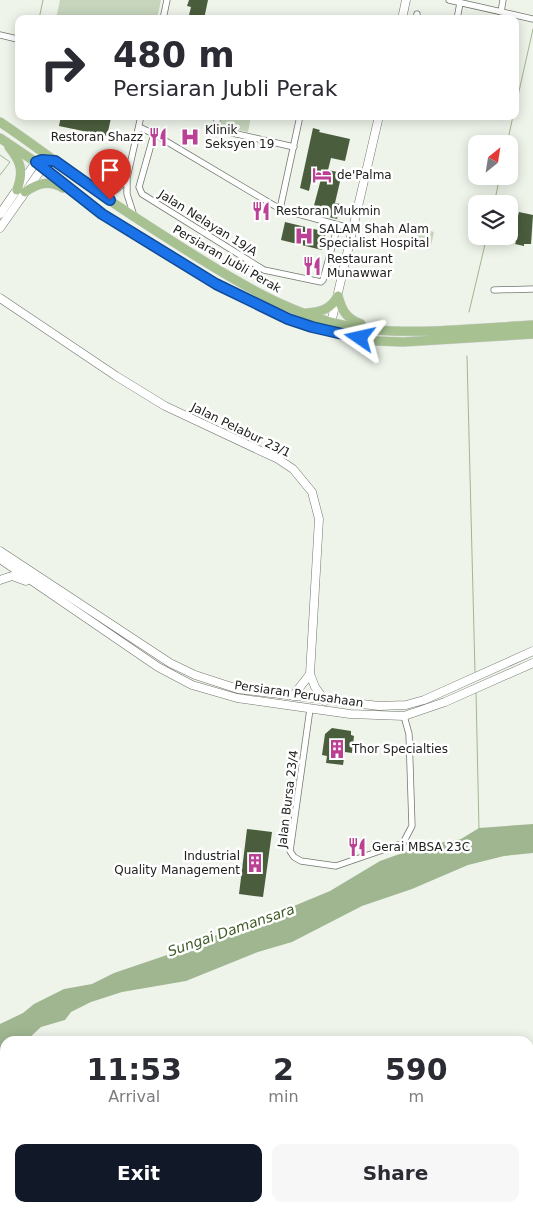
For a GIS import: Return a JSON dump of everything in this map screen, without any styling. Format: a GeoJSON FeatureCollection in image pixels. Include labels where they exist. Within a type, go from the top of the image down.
{"type":"FeatureCollection","features":[{"type":"Feature","properties":{"kind":"main road"},"geometry":{"type":"LineString","coordinates":[[403,15],[406,0]]}},
{"type":"Feature","properties":{"kind":"main road"},"geometry":{"type":"LineString","coordinates":[[342,335],[334,330],[331,322],[378,120]]}},
{"type":"Feature","properties":{"kind":"main road","name":"Persiaran Jubli Perak"},"geometry":{"type":"LineString","coordinates":[[0,122],[135,218],[255,293],[301,314],[373,330],[411,331],[533,325]]}},
{"type":"Feature","properties":{"kind":"main road"},"geometry":{"type":"LineString","coordinates":[[1,138],[20,162],[21,191]]}},
{"type":"Feature","properties":{"kind":"main road","name":"Persiaran Jubli Perak"},"geometry":{"type":"LineString","coordinates":[[1,138],[40,163],[80,198],[216,284],[288,319],[342,335],[378,341],[403,342],[533,334]]}},
{"type":"Feature","properties":{"kind":"main road"},"geometry":{"type":"LineString","coordinates":[[34,146],[40,163]]}},
{"type":"Feature","properties":{"kind":"main road"},"geometry":{"type":"LineString","coordinates":[[0,228],[21,191],[40,163],[55,161]]}},
{"type":"Feature","properties":{"kind":"main road"},"geometry":{"type":"LineString","coordinates":[[0,214],[21,191],[34,186],[52,183],[80,198]]}},
{"type":"Feature","properties":{"kind":"main road"},"geometry":{"type":"LineString","coordinates":[[301,314],[324,310],[338,296]]}},
{"type":"Feature","properties":{"kind":"main road"},"geometry":{"type":"LineString","coordinates":[[338,296],[341,309],[346,316],[373,330]]}},
{"type":"Feature","properties":{"kind":"main road","name":"Jalan Pelabur 23/1"},"geometry":{"type":"LineString","coordinates":[[0,298],[116,376],[165,406],[278,459],[293,469],[303,480],[312,492],[319,519],[310,674]]}},
{"type":"Feature","properties":{"kind":"main road","name":"Persiaran Perusahaan"},"geometry":{"type":"LineString","coordinates":[[1,557],[143,657],[192,685],[237,698],[310,709],[380,716],[404,716],[445,702],[532,664]]}},
{"type":"Feature","properties":{"kind":"main road","name":"Persiaran Perusahaan"},"geometry":{"type":"LineString","coordinates":[[1,557],[170,663],[195,675],[238,689],[380,706],[406,705],[424,700],[469,681],[533,651]]}},
{"type":"Feature","properties":{"kind":"main road"},"geometry":{"type":"LineString","coordinates":[[0,580],[12,576],[35,582]]}},
{"type":"Feature","properties":{"kind":"main road"},"geometry":{"type":"LineString","coordinates":[[293,696],[310,674],[318,693],[326,700]]}},
{"type":"Feature","properties":{"kind":"street"},"geometry":{"type":"LineString","coordinates":[[164,15],[167,0]]}},
{"type":"Feature","properties":{"kind":"street"},"geometry":{"type":"LineString","coordinates":[[449,0],[513,15]]}},
{"type":"Feature","properties":{"kind":"street"},"geometry":{"type":"LineString","coordinates":[[501,12],[503,0]]}},
{"type":"Feature","properties":{"kind":"street"},"geometry":{"type":"LineString","coordinates":[[458,15],[460,3]]}},
{"type":"Feature","properties":{"kind":"street"},"geometry":{"type":"LineString","coordinates":[[0,35],[15,39]]}},
{"type":"Feature","properties":{"kind":"street"},"geometry":{"type":"LineString","coordinates":[[135,218],[127,194],[128,178],[140,120]]}},
{"type":"Feature","properties":{"kind":"street"},"geometry":{"type":"LineString","coordinates":[[217,120],[216,125],[219,130],[294,147]]}},
{"type":"Feature","properties":{"kind":"street"},"geometry":{"type":"LineString","coordinates":[[280,209],[299,120]]}},
{"type":"Feature","properties":{"kind":"street"},"geometry":{"type":"LineString","coordinates":[[139,127],[280,209],[353,229]]}},
{"type":"Feature","properties":{"kind":"street","name":"Jalan Nelayan 19/A"},"geometry":{"type":"LineString","coordinates":[[154,134],[139,187],[142,194],[264,270],[318,283],[323,280],[338,225]]}},
{"type":"Feature","properties":{"kind":"street"},"geometry":{"type":"LineString","coordinates":[[97,192],[107,193],[116,191],[128,178]]}},
{"type":"Feature","properties":{"kind":"street"},"geometry":{"type":"LineString","coordinates":[[494,290],[533,289]]}},
{"type":"Feature","properties":{"kind":"street","name":"Jalan Bursa 23/4"},"geometry":{"type":"LineString","coordinates":[[310,709],[290,852],[301,861],[336,866],[403,842],[412,826],[409,734],[404,716]]}},
{"type":"Feature","properties":{"kind":"shaded area"},"geometry":{"type":"Polygon","coordinates":[[[60,0],[161,0],[158,15],[57,15],[60,0]]]}},
{"type":"Feature","properties":{"kind":"shaded area"},"geometry":{"type":"Polygon","coordinates":[[[221,120],[250,120],[248,132],[220,126],[221,120]]]}},
{"type":"Feature","properties":{"kind":"shaded area"},"geometry":{"type":"Polygon","coordinates":[[[412,226],[434,232],[430,250],[407,245],[412,226]]]}},
{"type":"Feature","properties":{"kind":"shaded area"},"geometry":{"type":"Polygon","coordinates":[[[533,824],[533,853],[504,856],[468,865],[412,889],[362,906],[292,942],[258,952],[186,981],[122,992],[91,1002],[71,1012],[65,1020],[41,1027],[31,1036],[0,1036],[0,1024],[64,989],[92,984],[114,973],[253,923],[330,891],[380,861],[422,846],[461,839],[479,828],[533,824]]]}},
{"type":"Feature","properties":{"kind":"building"},"geometry":{"type":"Polygon","coordinates":[[[189,0],[208,0],[205,15],[189,15],[191,7],[187,6],[189,0]]]}},
{"type":"Feature","properties":{"kind":"building"},"geometry":{"type":"Polygon","coordinates":[[[60,120],[111,120],[107,136],[59,126],[60,120]]]}},
{"type":"Feature","properties":{"kind":"building","name":"de'Palma"},"geometry":{"type":"Polygon","coordinates":[[[313,128],[320,130],[319,132],[350,139],[345,161],[331,158],[328,170],[342,173],[335,203],[340,204],[337,219],[312,213],[321,179],[312,177],[309,191],[300,188],[313,128]]]}},
{"type":"Feature","properties":{"kind":"building"},"geometry":{"type":"Polygon","coordinates":[[[519,212],[533,215],[531,244],[524,244],[524,246],[518,245],[519,212]]]}},
{"type":"Feature","properties":{"kind":"building","name":"SALAM Shah Alam Specialist Hospital"},"geometry":{"type":"Polygon","coordinates":[[[285,222],[326,232],[322,250],[281,240],[285,222]]]}},
{"type":"Feature","properties":{"kind":"building","name":"Thor Specialties"},"geometry":{"type":"Polygon","coordinates":[[[332,728],[351,731],[351,735],[354,736],[352,753],[345,752],[343,765],[326,763],[327,756],[322,755],[325,734],[332,728]]]}},
{"type":"Feature","properties":{"kind":"building","name":"Industrial Quality Management"},"geometry":{"type":"Polygon","coordinates":[[[247,829],[272,832],[263,897],[239,894],[247,829]]]}},
{"type":"Feature","properties":{"kind":"waterway"},"geometry":{"type":"LineString","coordinates":[[40,15],[43,0]]}},
{"type":"Feature","properties":{"kind":"waterway"},"geometry":{"type":"LineString","coordinates":[[519,91],[533,29]]}},
{"type":"Feature","properties":{"kind":"waterway"},"geometry":{"type":"LineString","coordinates":[[509,135],[512,120]]}},
{"type":"Feature","properties":{"kind":"waterway"},"geometry":{"type":"LineString","coordinates":[[0,155],[10,162],[0,175]]}},
{"type":"Feature","properties":{"kind":"waterway"},"geometry":{"type":"LineString","coordinates":[[496,195],[498,185]]}},
{"type":"Feature","properties":{"kind":"waterway"},"geometry":{"type":"LineString","coordinates":[[469,312],[485,245]]}},
{"type":"Feature","properties":{"kind":"waterway"},"geometry":{"type":"LineString","coordinates":[[467,356],[475,672]]}},
{"type":"Feature","properties":{"kind":"waterway"},"geometry":{"type":"LineString","coordinates":[[476,691],[479,830]]}},
{"type":"Feature","properties":{"kind":"place","name":"Restoran Shazz"},"geometry":{"type":"Point","coordinates":[158,137]}},
{"type":"Feature","properties":{"kind":"place","name":"Klinik Seksyen 19"},"geometry":{"type":"Point","coordinates":[190,137]}},
{"type":"Feature","properties":{"kind":"place","name":"de'Palma"},"geometry":{"type":"Point","coordinates":[322,175]}},
{"type":"Feature","properties":{"kind":"place","name":"Restoran Mukmin"},"geometry":{"type":"Point","coordinates":[261,211]}},
{"type":"Feature","properties":{"kind":"place","name":"SALAM Shah Alam Specialist Hospital"},"geometry":{"type":"Point","coordinates":[304,236]}},
{"type":"Feature","properties":{"kind":"place","name":"Restaurant Munawwar"},"geometry":{"type":"Point","coordinates":[312,266]}},
{"type":"Feature","properties":{"kind":"place","name":"Thor Specialties"},"geometry":{"type":"Point","coordinates":[337,749]}},
{"type":"Feature","properties":{"kind":"place","name":"Gerai MBSA 23C"},"geometry":{"type":"Point","coordinates":[357,847]}},
{"type":"Feature","properties":{"kind":"place","name":"Industrial Quality Management"},"geometry":{"type":"Point","coordinates":[255,863]}},
{"type":"Feature","properties":{"kind":"route"},"geometry":{"type":"LineString","coordinates":[[110,200],[55,161],[42,160],[36,162],[102,214],[136,233],[216,284],[288,319],[342,335],[360,338]]}},
{"type":"Feature","properties":{"kind":"water label","name":"Sungai Damansara"},"geometry":{"type":"Point","coordinates":[231,930]}}]}
